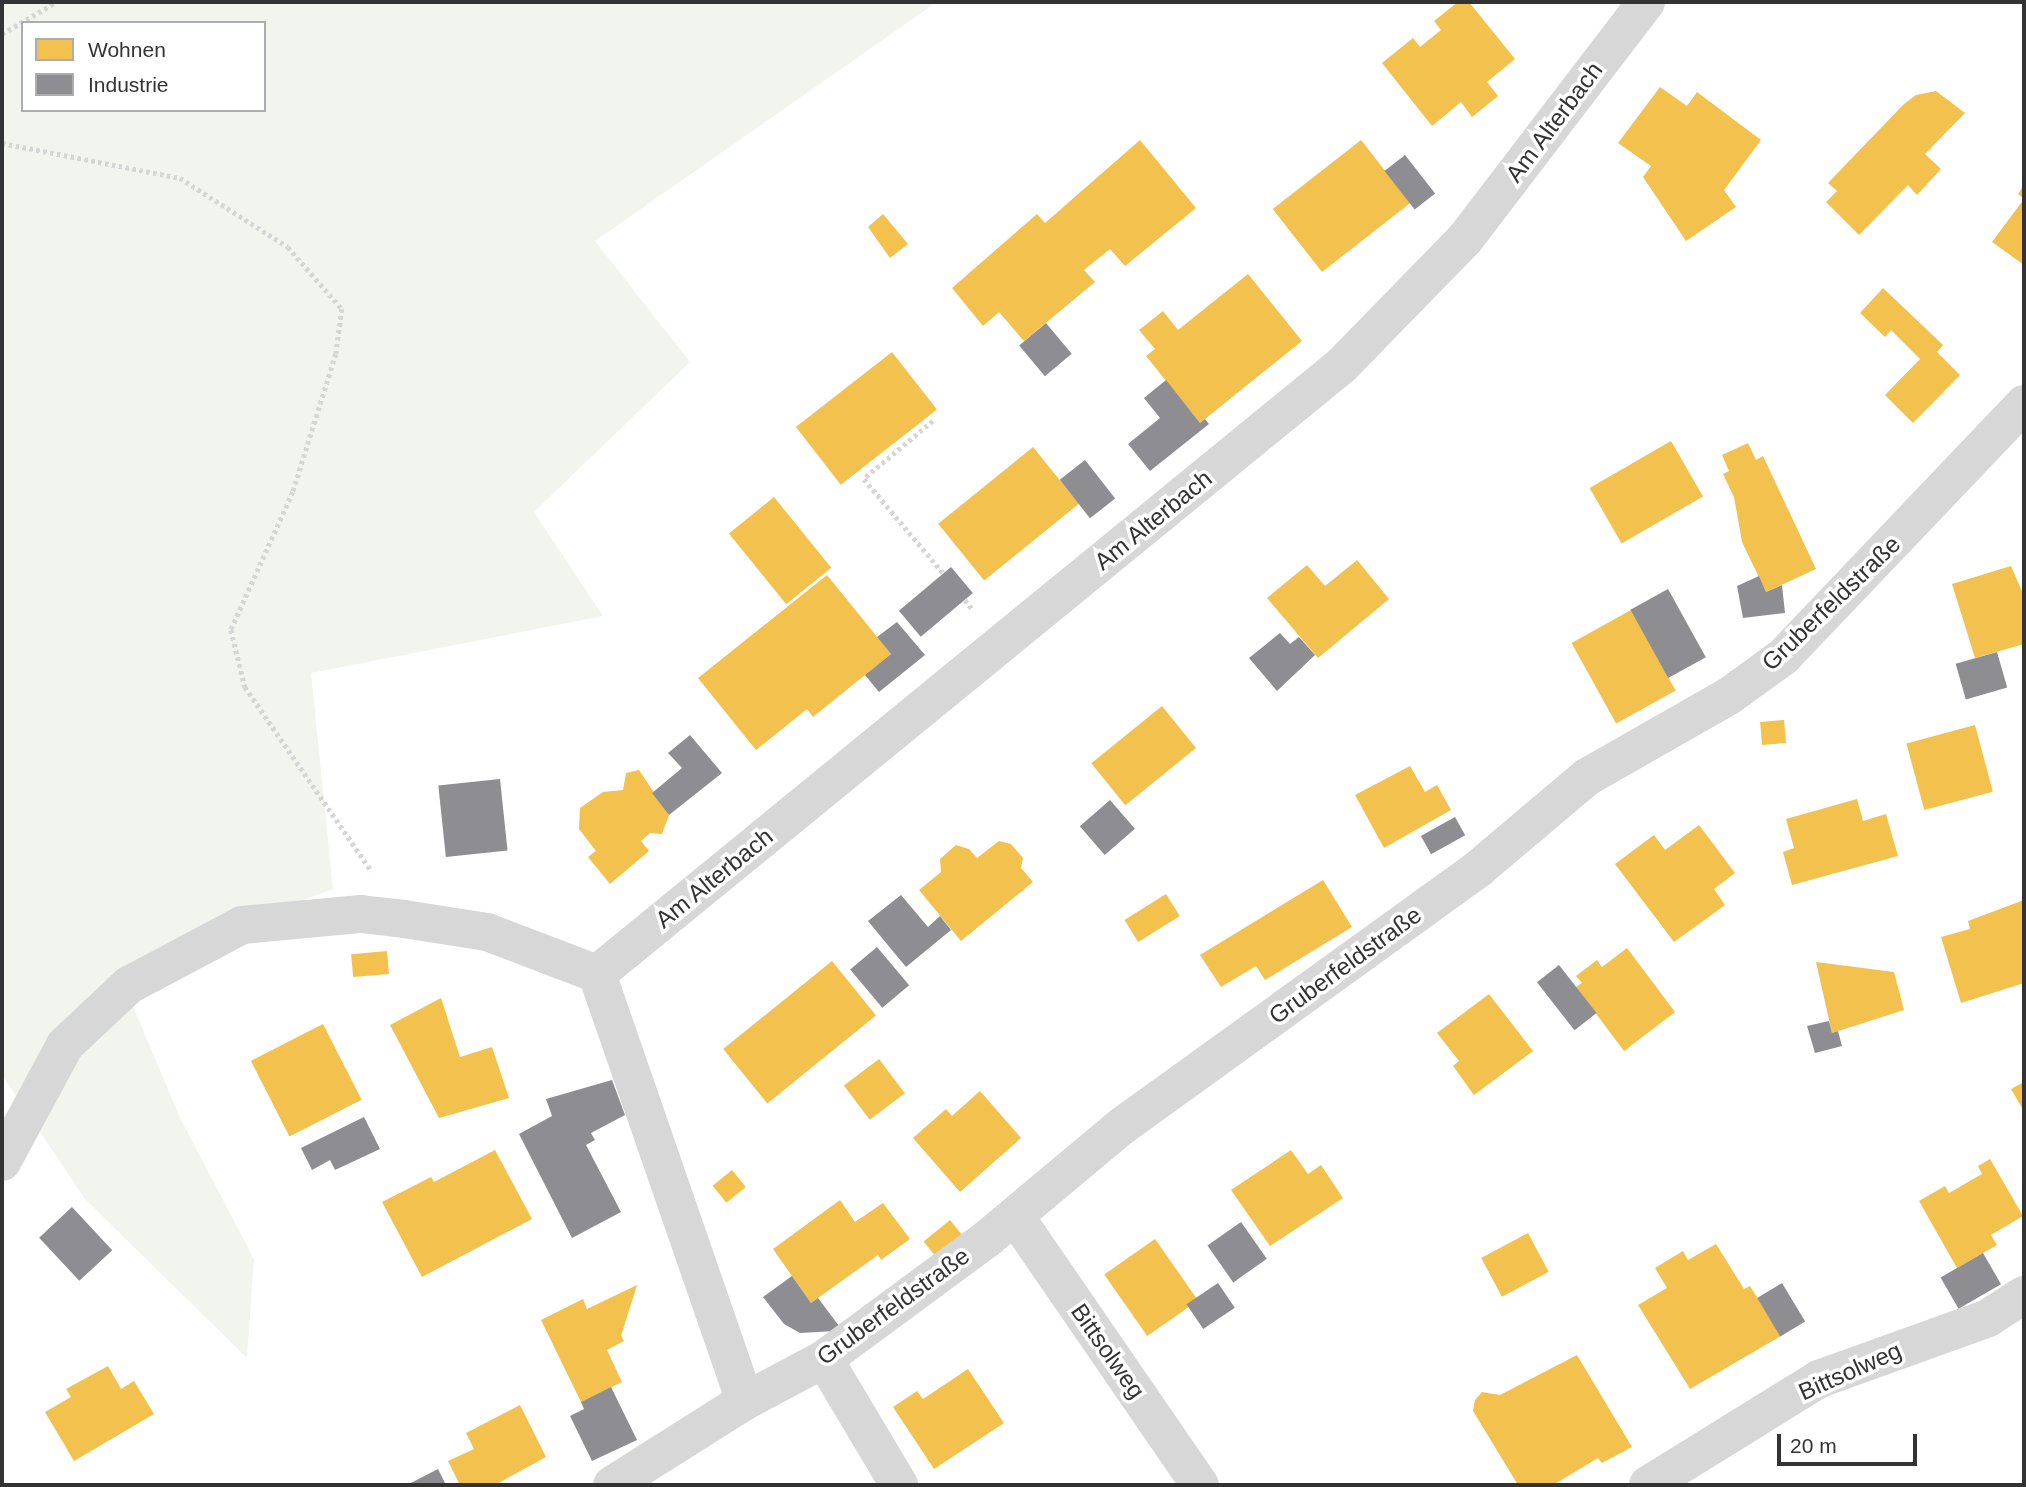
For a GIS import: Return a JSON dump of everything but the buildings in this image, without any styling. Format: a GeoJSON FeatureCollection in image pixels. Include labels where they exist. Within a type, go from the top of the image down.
{"type":"FeatureCollection","features":[{"type":"Feature","properties":{"kind":"street","name":"Am Alterbach"},"geometry":{"type":"LineString","coordinates":[[597,974],[1342,365],[1465,239],[1646,2]]}},
{"type":"Feature","properties":{"kind":"street","name":"Gruberfeldstraße"},"geometry":{"type":"LineString","coordinates":[[620,1483],[745,1401],[824,1359],[1015,1216],[1122,1126],[1478,869],[1587,777],[1729,696],[1784,656],[2022,416]]}},
{"type":"Feature","properties":{"kind":"street"},"geometry":{"type":"LineString","coordinates":[[2,1162],[65,1045],[130,985],[242,925],[361,914],[487,932],[597,974],[745,1401]]}},
{"type":"Feature","properties":{"kind":"street","name":"Bittsolweg"},"geometry":{"type":"LineString","coordinates":[[1015,1216],[1200,1485]]}},
{"type":"Feature","properties":{"kind":"street","name":"Bittsolweg"},"geometry":{"type":"LineString","coordinates":[[1648,1485],[1819,1378],[1988,1318],[2024,1295]]}},
{"type":"Feature","properties":{"kind":"street"},"geometry":{"type":"LineString","coordinates":[[824,1359],[900,1485]]}},
{"type":"Feature","properties":{"kind":"path"},"geometry":{"type":"LineString","coordinates":[[24,21],[56,2]]}},
{"type":"Feature","properties":{"kind":"path"},"geometry":{"type":"LineString","coordinates":[[2,34],[21,23]]}},
{"type":"Feature","properties":{"kind":"path"},"geometry":{"type":"LineString","coordinates":[[2,143],[180,178],[288,247],[342,309],[336,354],[293,492],[231,630],[245,687],[404,919]]}},
{"type":"Feature","properties":{"kind":"path"},"geometry":{"type":"LineString","coordinates":[[933,421],[864,479],[944,574]]}},
{"type":"Feature","properties":{"kind":"shaded area"},"geometry":{"type":"Polygon","coordinates":[[[2,2],[937,2],[595,241],[690,362],[534,512],[603,616],[311,673],[333,889],[133,965],[132,1004],[181,1120],[254,1259],[247,1358],[85,1199],[2,1075],[2,2]]]}}]}
